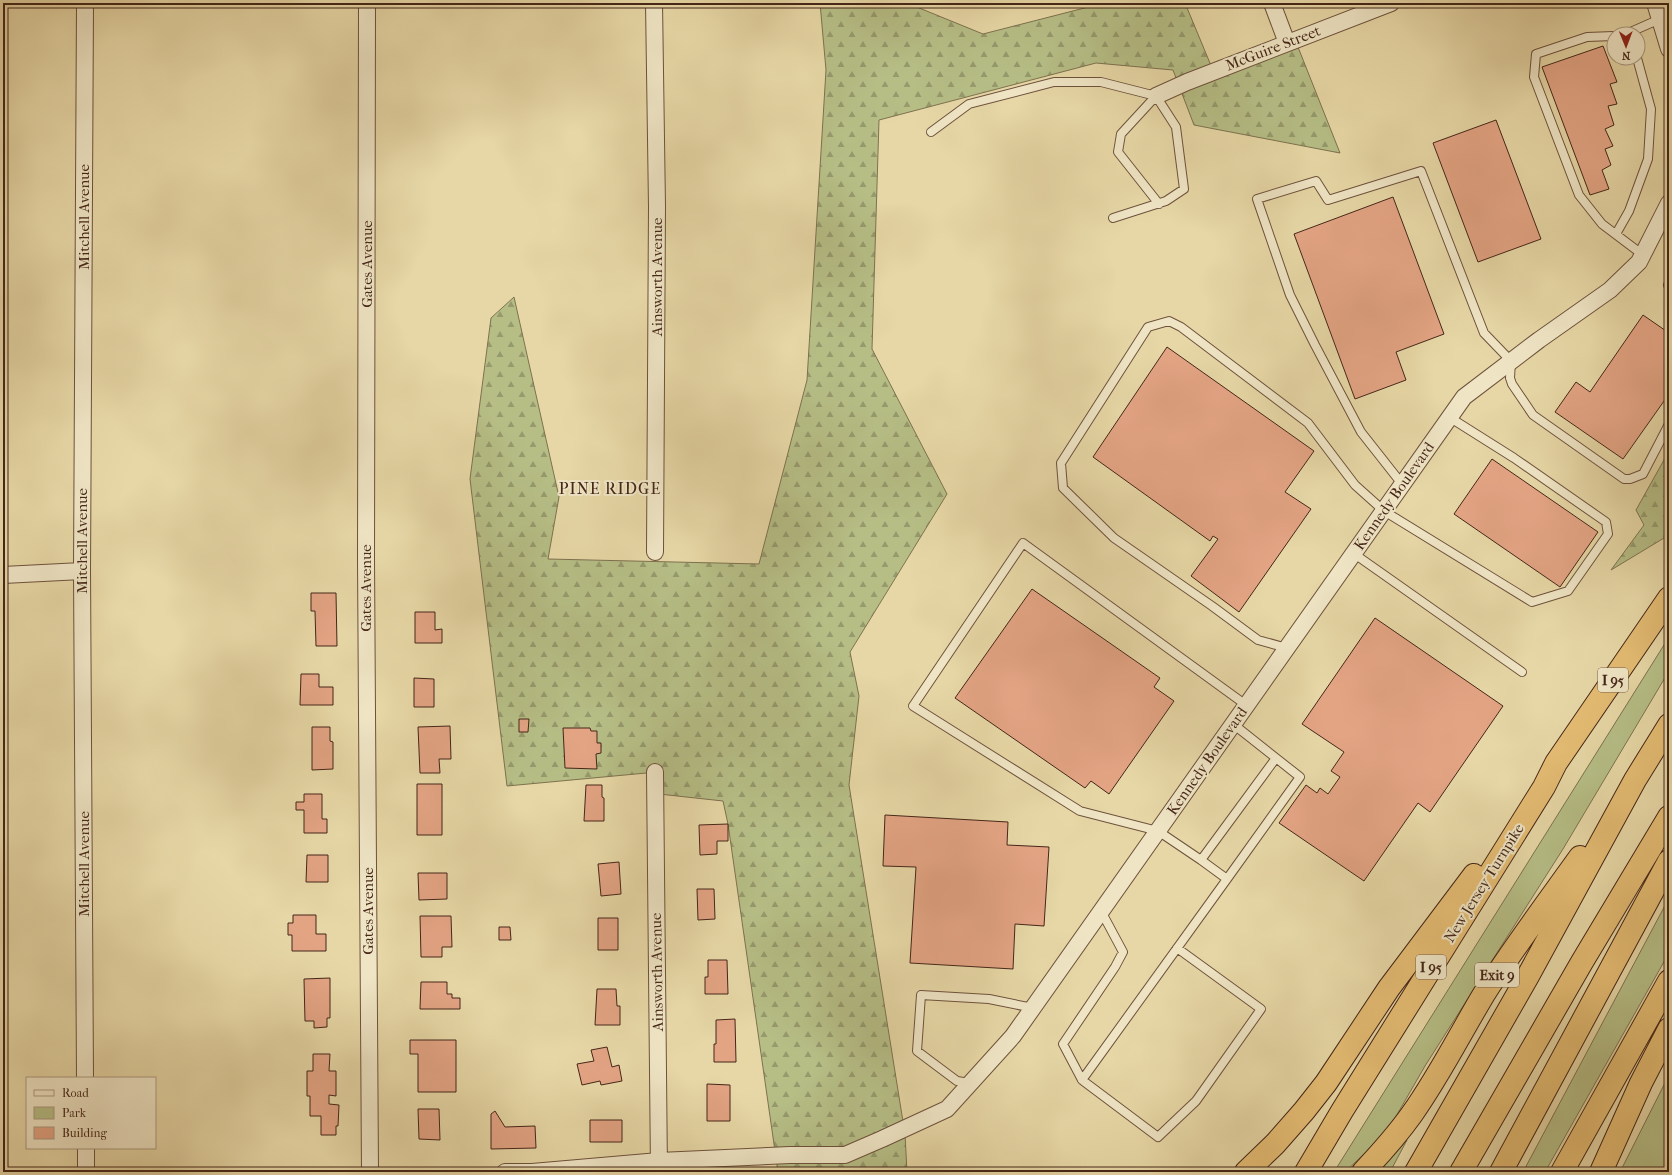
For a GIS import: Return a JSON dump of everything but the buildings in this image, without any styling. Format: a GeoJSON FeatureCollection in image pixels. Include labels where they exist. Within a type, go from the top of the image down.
{"type":"FeatureCollection","features":[{"type":"Feature","properties":{"kind":"highway","name":"New Jersey Turnpike"},"geometry":{"type":"LineString","coordinates":[[1306,1172],[1342,1110],[1544,787],[1556,763],[1669,598]]}},
{"type":"Feature","properties":{"kind":"highway"},"geometry":{"type":"LineString","coordinates":[[1416,1172],[1528,976],[1635,780],[1669,725]]}},
{"type":"Feature","properties":{"kind":"highway"},"geometry":{"type":"LineString","coordinates":[[1246,1172],[1295,1122],[1326,1083],[1389,988],[1490,854],[1537,783],[1556,763]]}},
{"type":"Feature","properties":{"kind":"highway","name":"Exit 9"},"geometry":{"type":"LineString","coordinates":[[1363,1172],[1389,1144],[1412,1114],[1433,1082],[1501,967],[1635,780]]}},
{"type":"Feature","properties":{"kind":"highway"},"geometry":{"type":"LineString","coordinates":[[1461,1172],[1578,969],[1669,817]]}},
{"type":"Feature","properties":{"kind":"highway"},"geometry":{"type":"LineString","coordinates":[[1501,1172],[1669,862]]}},
{"type":"Feature","properties":{"kind":"highway"},"geometry":{"type":"LineString","coordinates":[[1562,1172],[1669,981]]}},
{"type":"Feature","properties":{"kind":"highway"},"geometry":{"type":"LineString","coordinates":[[1601,1172],[1641,1083],[1669,1029]]}},
{"type":"Feature","properties":{"kind":"street","name":"Mitchell Avenue"},"geometry":{"type":"LineString","coordinates":[[85,3],[82,571],[85,1077]]}},
{"type":"Feature","properties":{"kind":"street","name":"Gates Avenue"},"geometry":{"type":"LineString","coordinates":[[367,3],[366,568],[370,1172]]}},
{"type":"Feature","properties":{"kind":"street","name":"Ainsworth Avenue"},"geometry":{"type":"LineString","coordinates":[[654,3],[657,207],[655,552]]}},
{"type":"Feature","properties":{"kind":"street"},"geometry":{"type":"LineString","coordinates":[[1272,3],[1287,43]]}},
{"type":"Feature","properties":{"kind":"street","name":"McGuire Street"},"geometry":{"type":"LineString","coordinates":[[1156,96],[1391,3]]}},
{"type":"Feature","properties":{"kind":"street"},"geometry":{"type":"LineString","coordinates":[[1657,8],[1669,49]]}},
{"type":"Feature","properties":{"kind":"street","name":"Kennedy Boulevard"},"geometry":{"type":"LineString","coordinates":[[505,1172],[659,1167],[844,1155],[947,1109],[1013,1036],[1464,397],[1511,361],[1610,290],[1639,262],[1669,205]]}},
{"type":"Feature","properties":{"kind":"street"},"geometry":{"type":"LineString","coordinates":[[3,575],[82,571]]}},
{"type":"Feature","properties":{"kind":"street","name":"Ainsworth Avenue"},"geometry":{"type":"LineString","coordinates":[[655,772],[659,1167]]}},
{"type":"Feature","properties":{"kind":"street"},"geometry":{"type":"LineString","coordinates":[[86,1149],[86,1172]]}},
{"type":"Feature","properties":{"kind":"lane"},"geometry":{"type":"LineString","coordinates":[[1636,26],[1657,8]]}},
{"type":"Feature","properties":{"kind":"lane"},"geometry":{"type":"LineString","coordinates":[[1606,36],[1587,37],[1536,54],[1534,77],[1579,195],[1602,224],[1643,255]]}},
{"type":"Feature","properties":{"kind":"lane"},"geometry":{"type":"LineString","coordinates":[[1616,234],[1629,211],[1648,159],[1651,109],[1639,66]]}},
{"type":"Feature","properties":{"kind":"lane"},"geometry":{"type":"LineString","coordinates":[[932,132],[969,104],[1054,82],[1101,82],[1156,96],[1176,127],[1184,189],[1166,202],[1112,218]]}},
{"type":"Feature","properties":{"kind":"lane"},"geometry":{"type":"LineString","coordinates":[[1156,96],[1121,134],[1118,152],[1159,204]]}},
{"type":"Feature","properties":{"kind":"lane"},"geometry":{"type":"LineString","coordinates":[[1402,484],[1361,432],[1315,345],[1290,295],[1257,199],[1316,181],[1328,200],[1421,171],[1484,333],[1511,361],[1510,378],[1512,384],[1533,415],[1624,479],[1630,479],[1643,474],[1669,424]]}},
{"type":"Feature","properties":{"kind":"lane"},"geometry":{"type":"LineString","coordinates":[[1286,648],[1258,640],[1114,538],[1063,488],[1061,463],[1148,327],[1169,321],[1181,327],[1308,423],[1355,485],[1384,511],[1532,602],[1568,590],[1608,534],[1606,522],[1514,458],[1449,417]]}},
{"type":"Feature","properties":{"kind":"lane"},"geometry":{"type":"LineString","coordinates":[[1227,879],[1158,831],[1080,811],[913,706],[1023,543],[1246,706]]}},
{"type":"Feature","properties":{"kind":"lane"},"geometry":{"type":"LineString","coordinates":[[1354,553],[1522,672]]}},
{"type":"Feature","properties":{"kind":"lane"},"geometry":{"type":"LineString","coordinates":[[1082,1080],[1300,776],[1233,724]]}},
{"type":"Feature","properties":{"kind":"lane"},"geometry":{"type":"LineString","coordinates":[[1201,860],[1276,758]]}},
{"type":"Feature","properties":{"kind":"lane"},"geometry":{"type":"LineString","coordinates":[[1101,911],[1123,952],[1115,967],[1063,1044],[1082,1080],[1158,1137],[1196,1101],[1261,1009],[1177,948]]}},
{"type":"Feature","properties":{"kind":"lane"},"geometry":{"type":"LineString","coordinates":[[970,1083],[957,1081],[917,1051],[921,995],[989,998],[1033,1008]]}},
{"type":"Feature","properties":{"kind":"green space"},"geometry":{"type":"Polygon","coordinates":[[[820,3],[907,3],[983,34],[1104,3],[1185,3],[1212,68],[1294,37],[1340,153],[1194,125],[1173,70],[1096,63],[879,120],[872,349],[947,494],[850,652],[859,696],[849,785],[905,1134],[907,1172],[778,1172],[728,824],[723,801],[659,794],[657,772],[507,786],[470,479],[491,318],[514,297],[559,497],[548,559],[759,564],[807,380],[826,70],[820,3]]]}},
{"type":"Feature","properties":{"kind":"green space"},"geometry":{"type":"Polygon","coordinates":[[[3,298],[6,298],[5,561],[3,561],[3,298]]]}},
{"type":"Feature","properties":{"kind":"green space"},"geometry":{"type":"Polygon","coordinates":[[[1669,451],[1669,535],[1611,570],[1644,525],[1636,510],[1669,451]]]}},
{"type":"Feature","properties":{"kind":"green space"},"geometry":{"type":"Polygon","coordinates":[[[1669,637],[1669,671],[1563,849],[1425,1066],[1387,1132],[1345,1172],[1334,1172],[1669,637]]]}},
{"type":"Feature","properties":{"kind":"green space"},"geometry":{"type":"Polygon","coordinates":[[[1669,898],[1669,953],[1545,1172],[1523,1172],[1669,898]]]}},
{"type":"Feature","properties":{"kind":"green space"},"geometry":{"type":"Polygon","coordinates":[[[1669,1075],[1669,1172],[1620,1172],[1669,1075]]]}},
{"type":"Feature","properties":{"kind":"green space"},"geometry":{"type":"Polygon","coordinates":[[[1407,1140],[1390,1172],[1378,1172],[1407,1140]]]}},
{"type":"Feature","properties":{"kind":"district","name":"PINE RIDGE"},"geometry":{"type":"Point","coordinates":[610,488]}}]}
